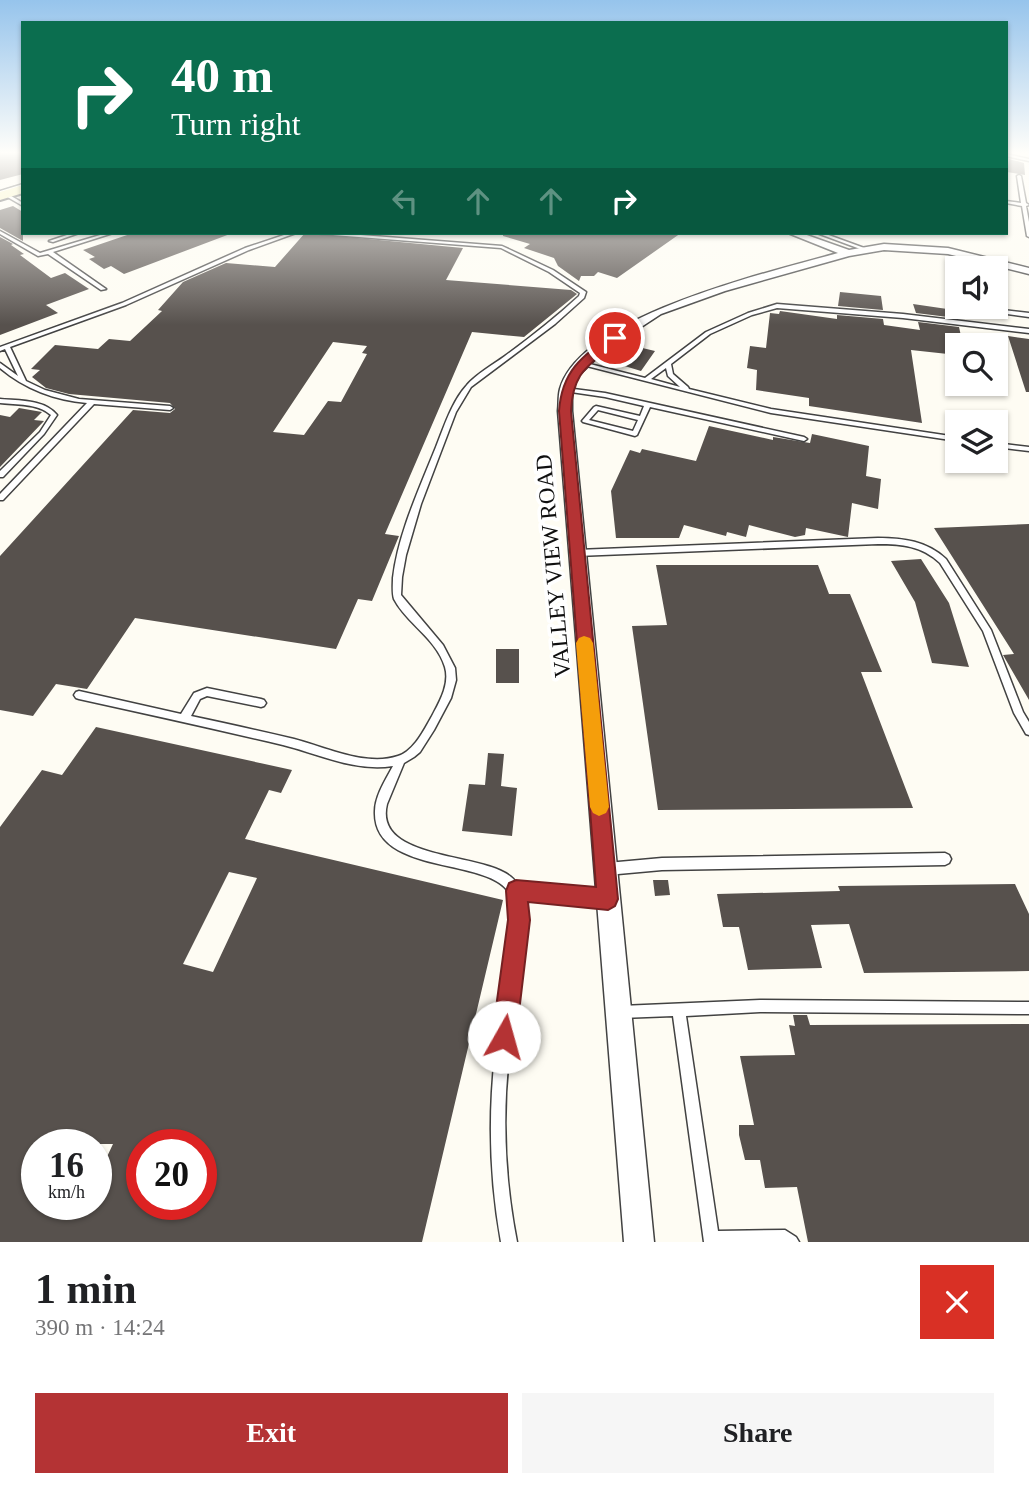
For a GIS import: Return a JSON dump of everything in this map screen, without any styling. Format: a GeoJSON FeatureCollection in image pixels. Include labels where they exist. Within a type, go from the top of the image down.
{"type":"FeatureCollection","features":[{"type":"Feature","properties":{"kind":"street"},"geometry":{"type":"LineString","coordinates":[[800,235],[856,251]]}},
{"type":"Feature","properties":{"kind":"street"},"geometry":{"type":"LineString","coordinates":[[566,390],[582,364],[599,349],[633,326],[675,304],[856,251],[928,248],[1029,271]]}},
{"type":"Feature","properties":{"kind":"street","name":"VALLEY VIEW ROAD"},"geometry":{"type":"LineString","coordinates":[[566,390],[565,411],[577,553],[639,1242]]}},
{"type":"Feature","properties":{"kind":"lane"},"geometry":{"type":"LineString","coordinates":[[1027,210],[1029,236]]}},
{"type":"Feature","properties":{"kind":"lane"},"geometry":{"type":"LineString","coordinates":[[0,232],[40,256],[100,235]]}},
{"type":"Feature","properties":{"kind":"lane"},"geometry":{"type":"LineString","coordinates":[[51,241],[70,235]]}},
{"type":"Feature","properties":{"kind":"lane"},"geometry":{"type":"LineString","coordinates":[[23,380],[4,348],[124,304],[247,249],[288,235]]}},
{"type":"Feature","properties":{"kind":"lane"},"geometry":{"type":"LineString","coordinates":[[346,235],[502,247],[551,271],[583,292],[582,297],[553,323],[469,386],[453,412],[408,533],[395,582],[397,596],[433,637],[444,655],[452,681],[445,702],[426,735],[400,761],[380,811],[381,825],[403,848],[493,873],[509,882],[516,891],[519,920],[501,1060],[499,1154],[509,1242]]}},
{"type":"Feature","properties":{"kind":"lane"},"geometry":{"type":"LineString","coordinates":[[824,235],[856,251]]}},
{"type":"Feature","properties":{"kind":"lane"},"geometry":{"type":"LineString","coordinates":[[49,252],[103,289]]}},
{"type":"Feature","properties":{"kind":"lane"},"geometry":{"type":"LineString","coordinates":[[646,380],[708,334],[750,314],[777,306],[903,316],[1029,331]]}},
{"type":"Feature","properties":{"kind":"lane"},"geometry":{"type":"LineString","coordinates":[[1008,312],[1029,315]]}},
{"type":"Feature","properties":{"kind":"lane"},"geometry":{"type":"LineString","coordinates":[[668,363],[670,375],[696,393]]}},
{"type":"Feature","properties":{"kind":"lane"},"geometry":{"type":"LineString","coordinates":[[582,364],[771,411],[945,437]]}},
{"type":"Feature","properties":{"kind":"lane"},"geometry":{"type":"LineString","coordinates":[[0,365],[46,394],[92,402],[170,408]]}},
{"type":"Feature","properties":{"kind":"lane"},"geometry":{"type":"LineString","coordinates":[[566,390],[648,404],[804,439]]}},
{"type":"Feature","properties":{"kind":"lane"},"geometry":{"type":"LineString","coordinates":[[0,401],[42,407],[54,415],[42,433],[0,475]]}},
{"type":"Feature","properties":{"kind":"lane"},"geometry":{"type":"LineString","coordinates":[[0,498],[92,402]]}},
{"type":"Feature","properties":{"kind":"lane"},"geometry":{"type":"LineString","coordinates":[[642,419],[596,408],[585,421],[635,434],[642,419],[648,404]]}},
{"type":"Feature","properties":{"kind":"lane"},"geometry":{"type":"LineString","coordinates":[[1008,446],[1029,449]]}},
{"type":"Feature","properties":{"kind":"lane"},"geometry":{"type":"LineString","coordinates":[[577,553],[878,541],[900,541],[923,546],[936,553],[943,561],[987,630],[1019,713],[1029,731]]}},
{"type":"Feature","properties":{"kind":"lane"},"geometry":{"type":"LineString","coordinates":[[184,718],[197,696],[207,692],[261,703]]}},
{"type":"Feature","properties":{"kind":"lane"},"geometry":{"type":"LineString","coordinates":[[79,695],[293,743],[354,762],[400,761]]}},
{"type":"Feature","properties":{"kind":"lane"},"geometry":{"type":"LineString","coordinates":[[605,870],[662,864],[946,859]]}},
{"type":"Feature","properties":{"kind":"lane"},"geometry":{"type":"LineString","coordinates":[[516,891],[608,899]]}},
{"type":"Feature","properties":{"kind":"lane"},"geometry":{"type":"LineString","coordinates":[[617,1012],[760,1006],[1029,1008]]}},
{"type":"Feature","properties":{"kind":"lane"},"geometry":{"type":"LineString","coordinates":[[679,1010],[712,1240],[785,1238],[790,1242]]}},
{"type":"Feature","properties":{"kind":"building"},"geometry":{"type":"Polygon","coordinates":[[[0,210],[21,211],[23,241],[0,228],[0,210]]]}},
{"type":"Feature","properties":{"kind":"building"},"geometry":{"type":"Polygon","coordinates":[[[127,235],[227,235],[124,274],[111,266],[104,269],[89,259],[95,257],[83,250],[127,235]]]}},
{"type":"Feature","properties":{"kind":"building"},"geometry":{"type":"Polygon","coordinates":[[[303,235],[326,235],[463,248],[446,280],[571,290],[577,294],[524,337],[472,332],[385,534],[399,536],[372,601],[358,599],[336,649],[135,618],[87,689],[56,684],[33,716],[0,710],[0,556],[133,410],[170,413],[175,409],[170,403],[69,394],[46,388],[32,377],[40,370],[31,369],[55,345],[98,349],[109,339],[130,341],[162,311],[158,310],[183,282],[226,263],[275,267],[303,235]],[[333,342],[273,432],[304,435],[328,401],[341,402],[367,354],[362,353],[367,346],[333,342]]]}},
{"type":"Feature","properties":{"kind":"building"},"geometry":{"type":"Polygon","coordinates":[[[678,235],[617,278],[598,272],[594,276],[581,276],[579,281],[558,266],[554,258],[524,248],[530,244],[503,236],[678,235]]]}},
{"type":"Feature","properties":{"kind":"building"},"geometry":{"type":"Polygon","coordinates":[[[0,237],[13,244],[11,245],[24,254],[20,255],[51,278],[65,273],[89,289],[46,305],[58,313],[0,335],[0,237]]]}},
{"type":"Feature","properties":{"kind":"building"},"geometry":{"type":"Polygon","coordinates":[[[840,292],[881,296],[883,310],[838,306],[840,292]]]}},
{"type":"Feature","properties":{"kind":"building"},"geometry":{"type":"Polygon","coordinates":[[[913,304],[945,309],[945,317],[916,313],[913,304]]]}},
{"type":"Feature","properties":{"kind":"building"},"geometry":{"type":"Polygon","coordinates":[[[780,311],[837,319],[837,315],[883,319],[884,325],[920,330],[918,322],[959,327],[960,333],[945,333],[945,354],[911,350],[922,423],[809,406],[809,398],[756,390],[757,370],[747,368],[750,346],[766,348],[770,313],[779,314],[780,311]]]}},
{"type":"Feature","properties":{"kind":"building"},"geometry":{"type":"Polygon","coordinates":[[[1008,336],[1029,339],[1029,392],[1026,392],[1008,336]]]}},
{"type":"Feature","properties":{"kind":"building"},"geometry":{"type":"Polygon","coordinates":[[[634,346],[655,351],[641,371],[618,364],[634,346]]]}},
{"type":"Feature","properties":{"kind":"building"},"geometry":{"type":"Polygon","coordinates":[[[19,408],[42,412],[34,420],[44,421],[0,467],[0,415],[10,417],[19,408]]]}},
{"type":"Feature","properties":{"kind":"building"},"geometry":{"type":"Polygon","coordinates":[[[709,426],[773,440],[773,437],[810,443],[812,434],[869,446],[866,476],[881,479],[878,509],[852,503],[848,537],[806,528],[805,535],[795,537],[749,525],[746,537],[727,532],[726,536],[684,525],[679,538],[616,538],[611,491],[630,450],[640,453],[642,449],[696,461],[709,426]]]}},
{"type":"Feature","properties":{"kind":"building"},"geometry":{"type":"Polygon","coordinates":[[[1029,524],[1029,700],[1003,655],[1014,654],[934,528],[1029,524]]]}},
{"type":"Feature","properties":{"kind":"building"},"geometry":{"type":"Polygon","coordinates":[[[921,559],[949,603],[969,667],[932,663],[915,602],[891,561],[921,559]]]}},
{"type":"Feature","properties":{"kind":"building"},"geometry":{"type":"Polygon","coordinates":[[[656,565],[818,565],[829,594],[850,594],[882,672],[861,672],[913,808],[658,810],[632,626],[667,625],[656,565]]]}},
{"type":"Feature","properties":{"kind":"building"},"geometry":{"type":"Polygon","coordinates":[[[496,649],[519,649],[519,683],[496,683],[496,649]]]}},
{"type":"Feature","properties":{"kind":"building"},"geometry":{"type":"Polygon","coordinates":[[[96,727],[292,770],[281,793],[269,790],[245,839],[503,900],[422,1242],[0,1242],[0,827],[42,770],[62,775],[96,727]],[[229,872],[183,964],[213,972],[257,878],[229,872]]]}},
{"type":"Feature","properties":{"kind":"building"},"geometry":{"type":"Polygon","coordinates":[[[488,753],[504,754],[501,786],[517,788],[512,836],[462,831],[469,784],[485,785],[488,753]]]}},
{"type":"Feature","properties":{"kind":"building"},"geometry":{"type":"Polygon","coordinates":[[[653,880],[668,880],[670,895],[655,896],[653,880]]]}},
{"type":"Feature","properties":{"kind":"building"},"geometry":{"type":"Polygon","coordinates":[[[1015,884],[1029,914],[1029,971],[864,973],[849,924],[811,925],[822,968],[748,970],[739,927],[723,927],[717,894],[840,891],[838,886],[1015,884]]]}},
{"type":"Feature","properties":{"kind":"building"},"geometry":{"type":"Polygon","coordinates":[[[793,1015],[807,1015],[810,1025],[1029,1024],[1029,1242],[808,1242],[797,1187],[765,1188],[760,1160],[745,1160],[739,1135],[739,1125],[754,1125],[740,1056],[795,1055],[789,1025],[795,1026],[793,1015]]]}},
{"type":"Feature","properties":{"kind":"slow traffic"},"geometry":{"type":"LineString","coordinates":[[584,643],[599,807]]}},
{"type":"Feature","properties":{"kind":"route"},"geometry":{"type":"LineString","coordinates":[[504,1037],[519,920],[516,891],[608,899],[565,411],[566,390],[575,373],[586,359],[615,338]]}}]}
